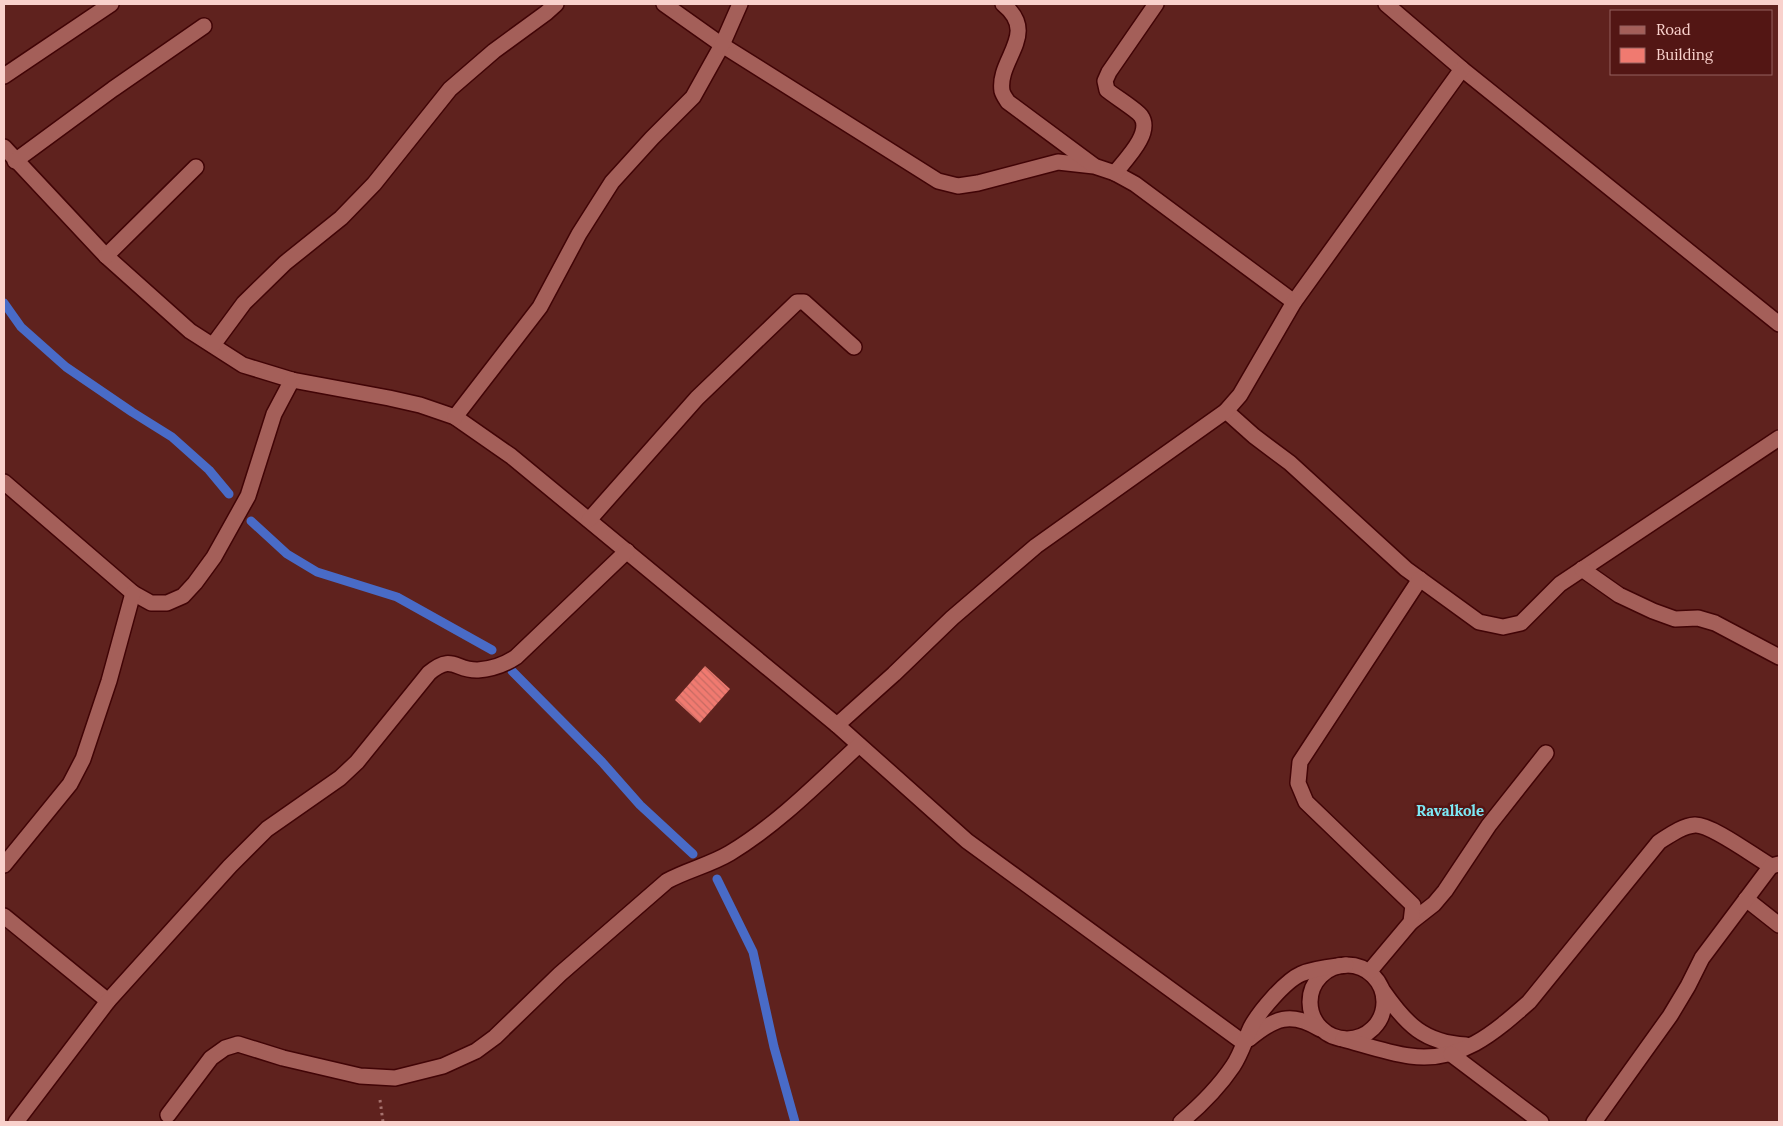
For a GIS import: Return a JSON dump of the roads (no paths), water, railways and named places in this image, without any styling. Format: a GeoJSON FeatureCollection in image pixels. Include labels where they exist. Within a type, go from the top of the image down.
{"type":"FeatureCollection","features":[{"type":"Feature","properties":{"kind":"street"},"geometry":{"type":"LineString","coordinates":[[4,76],[111,4]]}},
{"type":"Feature","properties":{"kind":"street"},"geometry":{"type":"LineString","coordinates":[[213,345],[244,303],[285,263],[341,218],[374,184],[450,88],[494,51],[556,4]]}},
{"type":"Feature","properties":{"kind":"street"},"geometry":{"type":"LineString","coordinates":[[664,4],[722,45],[938,181],[958,186],[978,183],[1058,162],[1094,166],[1115,173],[1135,184],[1294,302]]}},
{"type":"Feature","properties":{"kind":"street"},"geometry":{"type":"LineString","coordinates":[[455,417],[540,307],[579,234],[612,182],[693,97],[722,45],[740,4]]}},
{"type":"Feature","properties":{"kind":"street"},"geometry":{"type":"LineString","coordinates":[[1003,4],[1014,12],[1018,24],[1018,40],[1003,79],[1002,93],[1008,102],[1094,166]]}},
{"type":"Feature","properties":{"kind":"street"},"geometry":{"type":"LineString","coordinates":[[1115,173],[1142,138],[1144,127],[1141,116],[1107,90],[1105,81],[1109,72],[1156,4]]}},
{"type":"Feature","properties":{"kind":"street"},"geometry":{"type":"LineString","coordinates":[[1386,4],[1462,69],[1779,324]]}},
{"type":"Feature","properties":{"kind":"street"},"geometry":{"type":"LineString","coordinates":[[15,162],[204,26]]}},
{"type":"Feature","properties":{"kind":"street"},"geometry":{"type":"LineString","coordinates":[[837,725],[952,618],[1036,546],[1226,411],[1240,395],[1294,302],[1462,69]]}},
{"type":"Feature","properties":{"kind":"street"},"geometry":{"type":"LineString","coordinates":[[4,148],[15,162],[106,256],[190,331],[243,365],[292,380],[420,405],[455,417],[511,456],[837,725],[967,841],[1244,1043]]}},
{"type":"Feature","properties":{"kind":"street"},"geometry":{"type":"LineString","coordinates":[[106,256],[196,167]]}},
{"type":"Feature","properties":{"kind":"street"},"geometry":{"type":"LineString","coordinates":[[589,520],[697,398],[797,302],[804,302],[854,347]]}},
{"type":"Feature","properties":{"kind":"street"},"geometry":{"type":"LineString","coordinates":[[4,482],[133,593],[151,602],[167,603],[183,596],[196,584],[226,537],[248,496],[274,414],[292,380]]}},
{"type":"Feature","properties":{"kind":"street"},"geometry":{"type":"LineString","coordinates":[[1226,411],[1254,436],[1290,463],[1406,569],[1480,622],[1503,627],[1521,624],[1560,584],[1582,568],[1779,438]]}},
{"type":"Feature","properties":{"kind":"street"},"geometry":{"type":"LineString","coordinates":[[16,1122],[108,1001],[230,866],[267,830],[340,778],[357,762],[430,673],[440,664],[448,663],[476,670],[503,665],[516,657],[627,551]]}},
{"type":"Feature","properties":{"kind":"street"},"geometry":{"type":"LineString","coordinates":[[1582,568],[1619,595],[1653,611],[1675,619],[1698,618],[1715,623],[1779,657]]}},
{"type":"Feature","properties":{"kind":"street"},"geometry":{"type":"LineString","coordinates":[[1411,922],[1413,905],[1306,802],[1298,783],[1300,762],[1420,579]]}},
{"type":"Feature","properties":{"kind":"street"},"geometry":{"type":"LineString","coordinates":[[4,865],[70,784],[83,759],[109,680],[133,593]]}},
{"type":"Feature","properties":{"kind":"street"},"geometry":{"type":"LineString","coordinates":[[168,1115],[211,1058],[225,1048],[238,1044],[284,1058],[360,1076],[395,1078],[442,1066],[476,1051],[495,1037],[560,974],[667,881],[681,873],[727,855],[747,842],[781,816],[859,746]]}},
{"type":"Feature","properties":{"kind":"street"},"geometry":{"type":"LineString","coordinates":[[1369,972],[1411,922],[1434,904],[1445,891],[1489,825],[1546,753]]}},
{"type":"Feature","properties":{"kind":"street"},"geometry":{"type":"LineString","coordinates":[[1244,1043],[1264,1026],[1279,1020],[1295,1018],[1308,1021],[1331,1036],[1410,1056],[1430,1057],[1451,1054],[1472,1045],[1504,1024],[1529,1002],[1660,842],[1678,830],[1696,825],[1718,833],[1775,865],[1746,899],[1702,958],[1670,1016],[1594,1122]]}},
{"type":"Feature","properties":{"kind":"street"},"geometry":{"type":"LineString","coordinates":[[1746,899],[1779,925]]}},
{"type":"Feature","properties":{"kind":"street"},"geometry":{"type":"LineString","coordinates":[[4,916],[108,1001]]}},
{"type":"Feature","properties":{"kind":"street"},"geometry":{"type":"LineString","coordinates":[[1320,1029],[1310,1007],[1311,994],[1316,983],[1324,974],[1334,968],[1346,966]]}},
{"type":"Feature","properties":{"kind":"street"},"geometry":{"type":"LineString","coordinates":[[1181,1122],[1218,1087],[1235,1064],[1252,1025],[1265,1006],[1299,975],[1319,969],[1346,966],[1358,967],[1369,972],[1378,981],[1383,992],[1396,1010],[1423,1035],[1448,1044],[1472,1045]]}},
{"type":"Feature","properties":{"kind":"street"},"geometry":{"type":"LineString","coordinates":[[1343,1039],[1355,1039],[1366,1034],[1376,1026],[1382,1016],[1383,992]]}},
{"type":"Feature","properties":{"kind":"street"},"geometry":{"type":"LineString","coordinates":[[1451,1054],[1541,1122]]}},
{"type":"Feature","properties":{"kind":"waterway"},"geometry":{"type":"LineString","coordinates":[[4,303],[21,327],[66,367],[172,437],[209,470],[229,494]]}},
{"type":"Feature","properties":{"kind":"waterway"},"geometry":{"type":"LineString","coordinates":[[251,521],[287,554],[317,572],[397,597],[492,650]]}},
{"type":"Feature","properties":{"kind":"waterway"},"geometry":{"type":"LineString","coordinates":[[512,671],[602,762],[640,805],[693,854]]}},
{"type":"Feature","properties":{"kind":"waterway"},"geometry":{"type":"LineString","coordinates":[[717,879],[753,952],[774,1047],[795,1122]]}},
{"type":"Feature","properties":{"kind":"district","name":"Ravalkole"},"geometry":{"type":"Point","coordinates":[1450,810]}}]}
